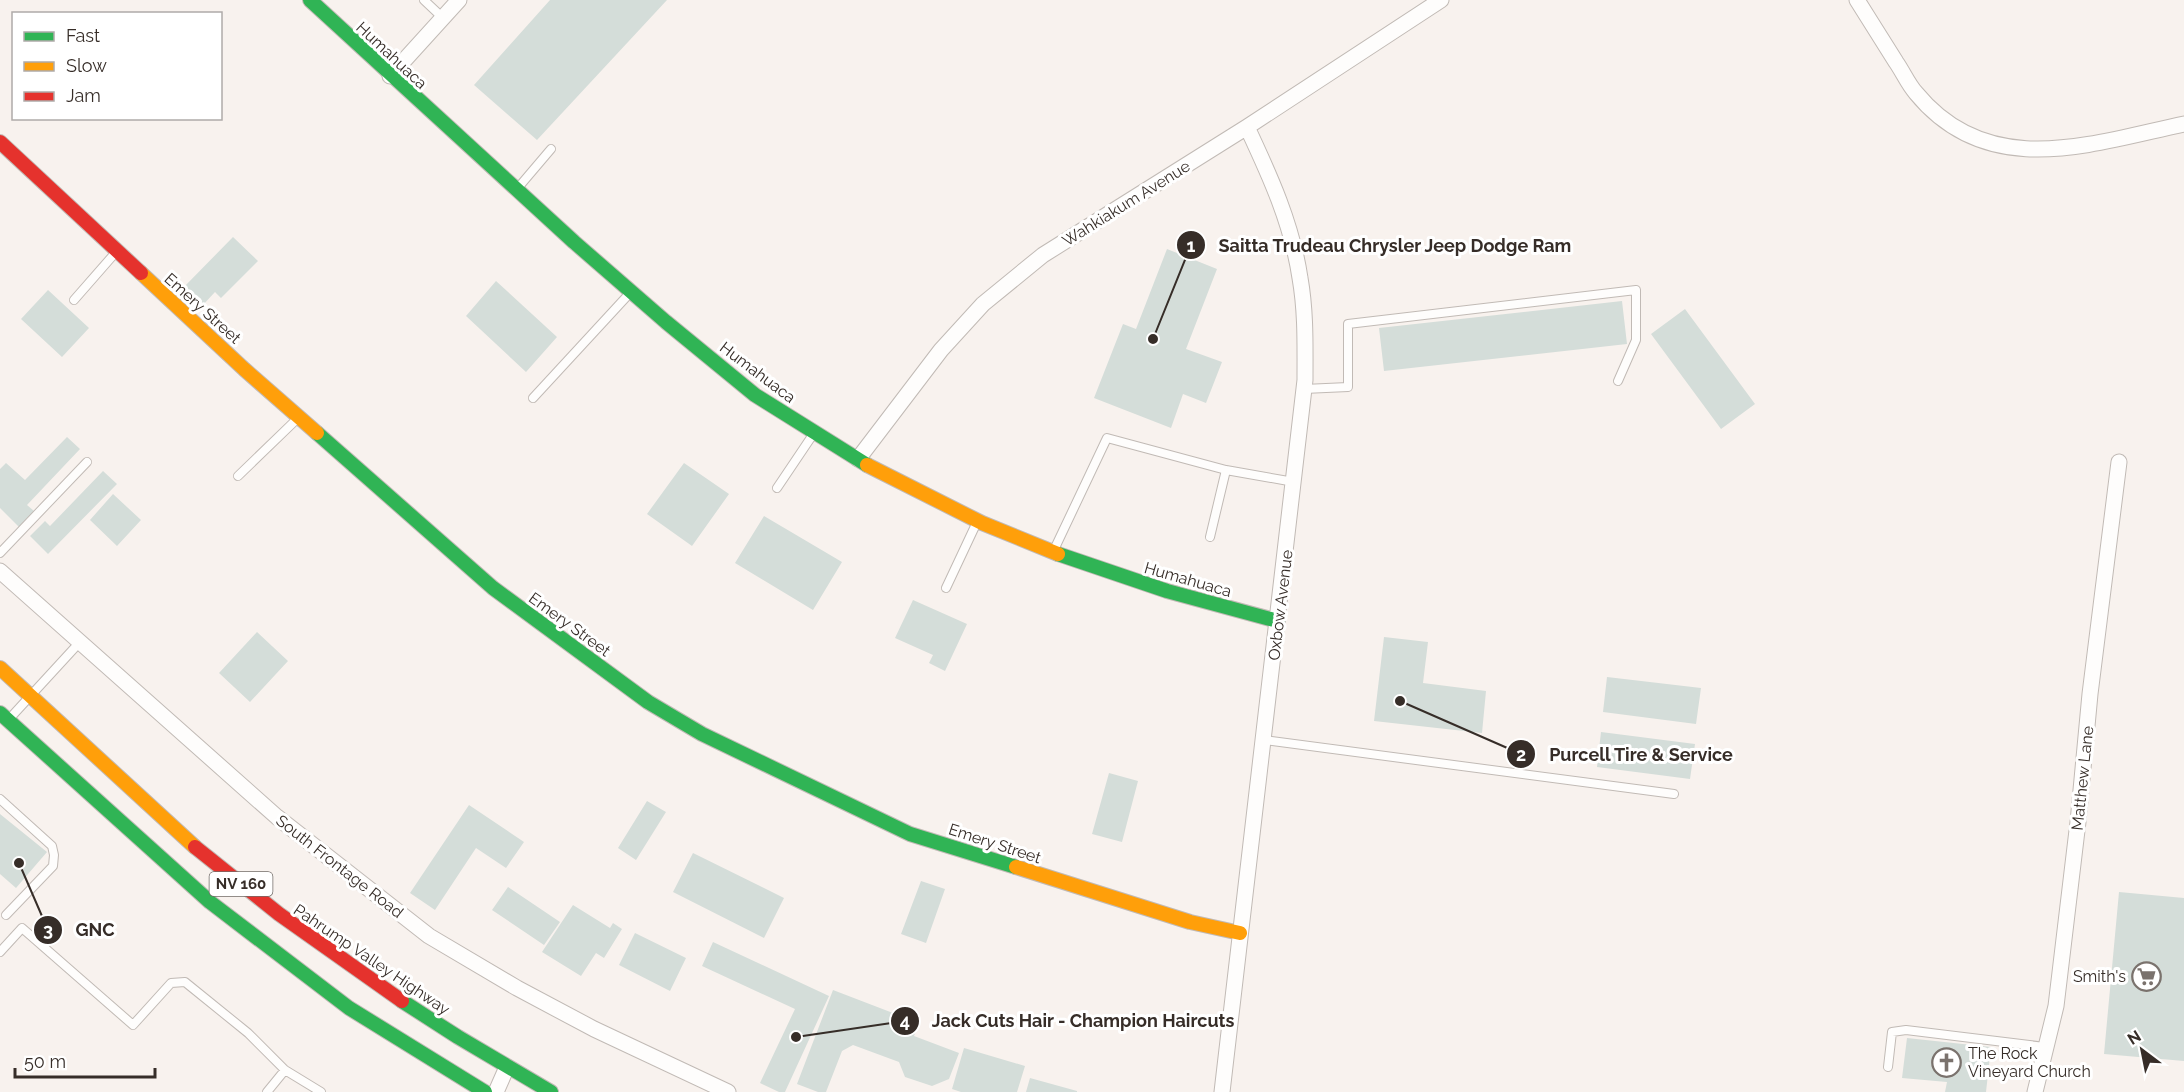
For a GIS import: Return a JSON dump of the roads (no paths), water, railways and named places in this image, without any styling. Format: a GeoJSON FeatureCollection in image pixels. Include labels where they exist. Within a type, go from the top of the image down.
{"type":"FeatureCollection","features":[{"type":"Feature","properties":{"kind":"main road","name":"Humahuaca"},"geometry":{"type":"LineString","coordinates":[[310,0],[390,76],[630,293],[761,399],[858,459],[978,520],[1053,553],[1121,577],[1278,621]]}},
{"type":"Feature","properties":{"kind":"main road","name":"Emery Street"},"geometry":{"type":"LineString","coordinates":[[0,142],[299,417],[493,588],[648,702],[702,734],[910,834],[1190,922],[1240,933]]}},
{"type":"Feature","properties":{"kind":"main road","name":"Pahrump Valley Highway"},"geometry":{"type":"LineString","coordinates":[[0,668],[193,845],[282,918],[409,1006],[507,1068],[550,1092]]}},
{"type":"Feature","properties":{"kind":"main road","name":"NV 160"},"geometry":{"type":"LineString","coordinates":[[3,721],[210,902],[349,1008],[485,1092]]}},
{"type":"Feature","properties":{"kind":"street"},"geometry":{"type":"LineString","coordinates":[[390,76],[459,0]]}},
{"type":"Feature","properties":{"kind":"street","name":"Wahkiakum Avenue"},"geometry":{"type":"LineString","coordinates":[[858,459],[941,350],[983,304],[1043,255],[1247,127],[1441,0]]}},
{"type":"Feature","properties":{"kind":"street"},"geometry":{"type":"LineString","coordinates":[[1857,0],[1915,92],[1940,118],[1973,138],[2008,148],[2051,150],[2080,147],[2184,124]]}},
{"type":"Feature","properties":{"kind":"street","name":"Oxbow Avenue"},"geometry":{"type":"LineString","coordinates":[[1222,1092],[1304,389],[1305,329],[1300,279],[1291,234],[1276,190],[1247,127]]}},
{"type":"Feature","properties":{"kind":"street","name":"Matthew Lane"},"geometry":{"type":"LineString","coordinates":[[2035,1092],[2056,1006],[2078,822],[2090,694],[2119,462]]}},
{"type":"Feature","properties":{"kind":"street","name":"South Frontage Road"},"geometry":{"type":"LineString","coordinates":[[0,571],[277,817],[429,936],[517,988],[594,1029],[728,1092]]}},
{"type":"Feature","properties":{"kind":"street"},"geometry":{"type":"LineString","coordinates":[[496,1092],[507,1068]]}},
{"type":"Feature","properties":{"kind":"lane"},"geometry":{"type":"LineString","coordinates":[[424,0],[443,18]]}},
{"type":"Feature","properties":{"kind":"lane"},"geometry":{"type":"LineString","coordinates":[[516,190],[551,149]]}},
{"type":"Feature","properties":{"kind":"lane"},"geometry":{"type":"LineString","coordinates":[[75,300],[117,252]]}},
{"type":"Feature","properties":{"kind":"lane"},"geometry":{"type":"LineString","coordinates":[[1304,389],[1348,387],[1348,324],[1636,290],[1636,340],[1618,381]]}},
{"type":"Feature","properties":{"kind":"lane"},"geometry":{"type":"LineString","coordinates":[[533,398],[630,293]]}},
{"type":"Feature","properties":{"kind":"lane"},"geometry":{"type":"LineString","coordinates":[[238,476],[299,417]]}},
{"type":"Feature","properties":{"kind":"lane"},"geometry":{"type":"LineString","coordinates":[[777,488],[814,432]]}},
{"type":"Feature","properties":{"kind":"lane"},"geometry":{"type":"LineString","coordinates":[[1053,553],[1107,438],[1226,470],[1294,482]]}},
{"type":"Feature","properties":{"kind":"lane"},"geometry":{"type":"LineString","coordinates":[[0,554],[87,462]]}},
{"type":"Feature","properties":{"kind":"lane"},"geometry":{"type":"LineString","coordinates":[[1210,537],[1226,470]]}},
{"type":"Feature","properties":{"kind":"lane"},"geometry":{"type":"LineString","coordinates":[[946,588],[978,520]]}},
{"type":"Feature","properties":{"kind":"lane"},"geometry":{"type":"LineString","coordinates":[[3,721],[31,695],[79,643]]}},
{"type":"Feature","properties":{"kind":"lane"},"geometry":{"type":"LineString","coordinates":[[1264,740],[1674,794]]}},
{"type":"Feature","properties":{"kind":"lane"},"geometry":{"type":"LineString","coordinates":[[0,799],[52,846],[54,855],[52,866],[6,915]]}},
{"type":"Feature","properties":{"kind":"lane"},"geometry":{"type":"LineString","coordinates":[[0,952],[22,928],[133,1024],[171,982],[185,981],[248,1034],[285,1070],[321,1092]]}},
{"type":"Feature","properties":{"kind":"lane"},"geometry":{"type":"LineString","coordinates":[[1888,1067],[1892,1032],[1906,1029],[2045,1047]]}},
{"type":"Feature","properties":{"kind":"lane"},"geometry":{"type":"LineString","coordinates":[[267,1092],[285,1070]]}},
{"type":"Feature","properties":{"kind":"place","name":"Saitta Trudeau Chrysler Jeep Dodge Ram"},"geometry":{"type":"Point","coordinates":[1153,339]}},
{"type":"Feature","properties":{"kind":"place","name":"Purcell Tire & Service"},"geometry":{"type":"Point","coordinates":[1400,701]}},
{"type":"Feature","properties":{"kind":"place","name":"GNC"},"geometry":{"type":"Point","coordinates":[19,863]}},
{"type":"Feature","properties":{"kind":"place","name":"Smith's"},"geometry":{"type":"Point","coordinates":[2147,976]}},
{"type":"Feature","properties":{"kind":"place","name":"Jack Cuts Hair - Champion Haircuts"},"geometry":{"type":"Point","coordinates":[796,1037]}},
{"type":"Feature","properties":{"kind":"place","name":"The Rock Vineyard Church"},"geometry":{"type":"Point","coordinates":[1947,1062]}}]}
